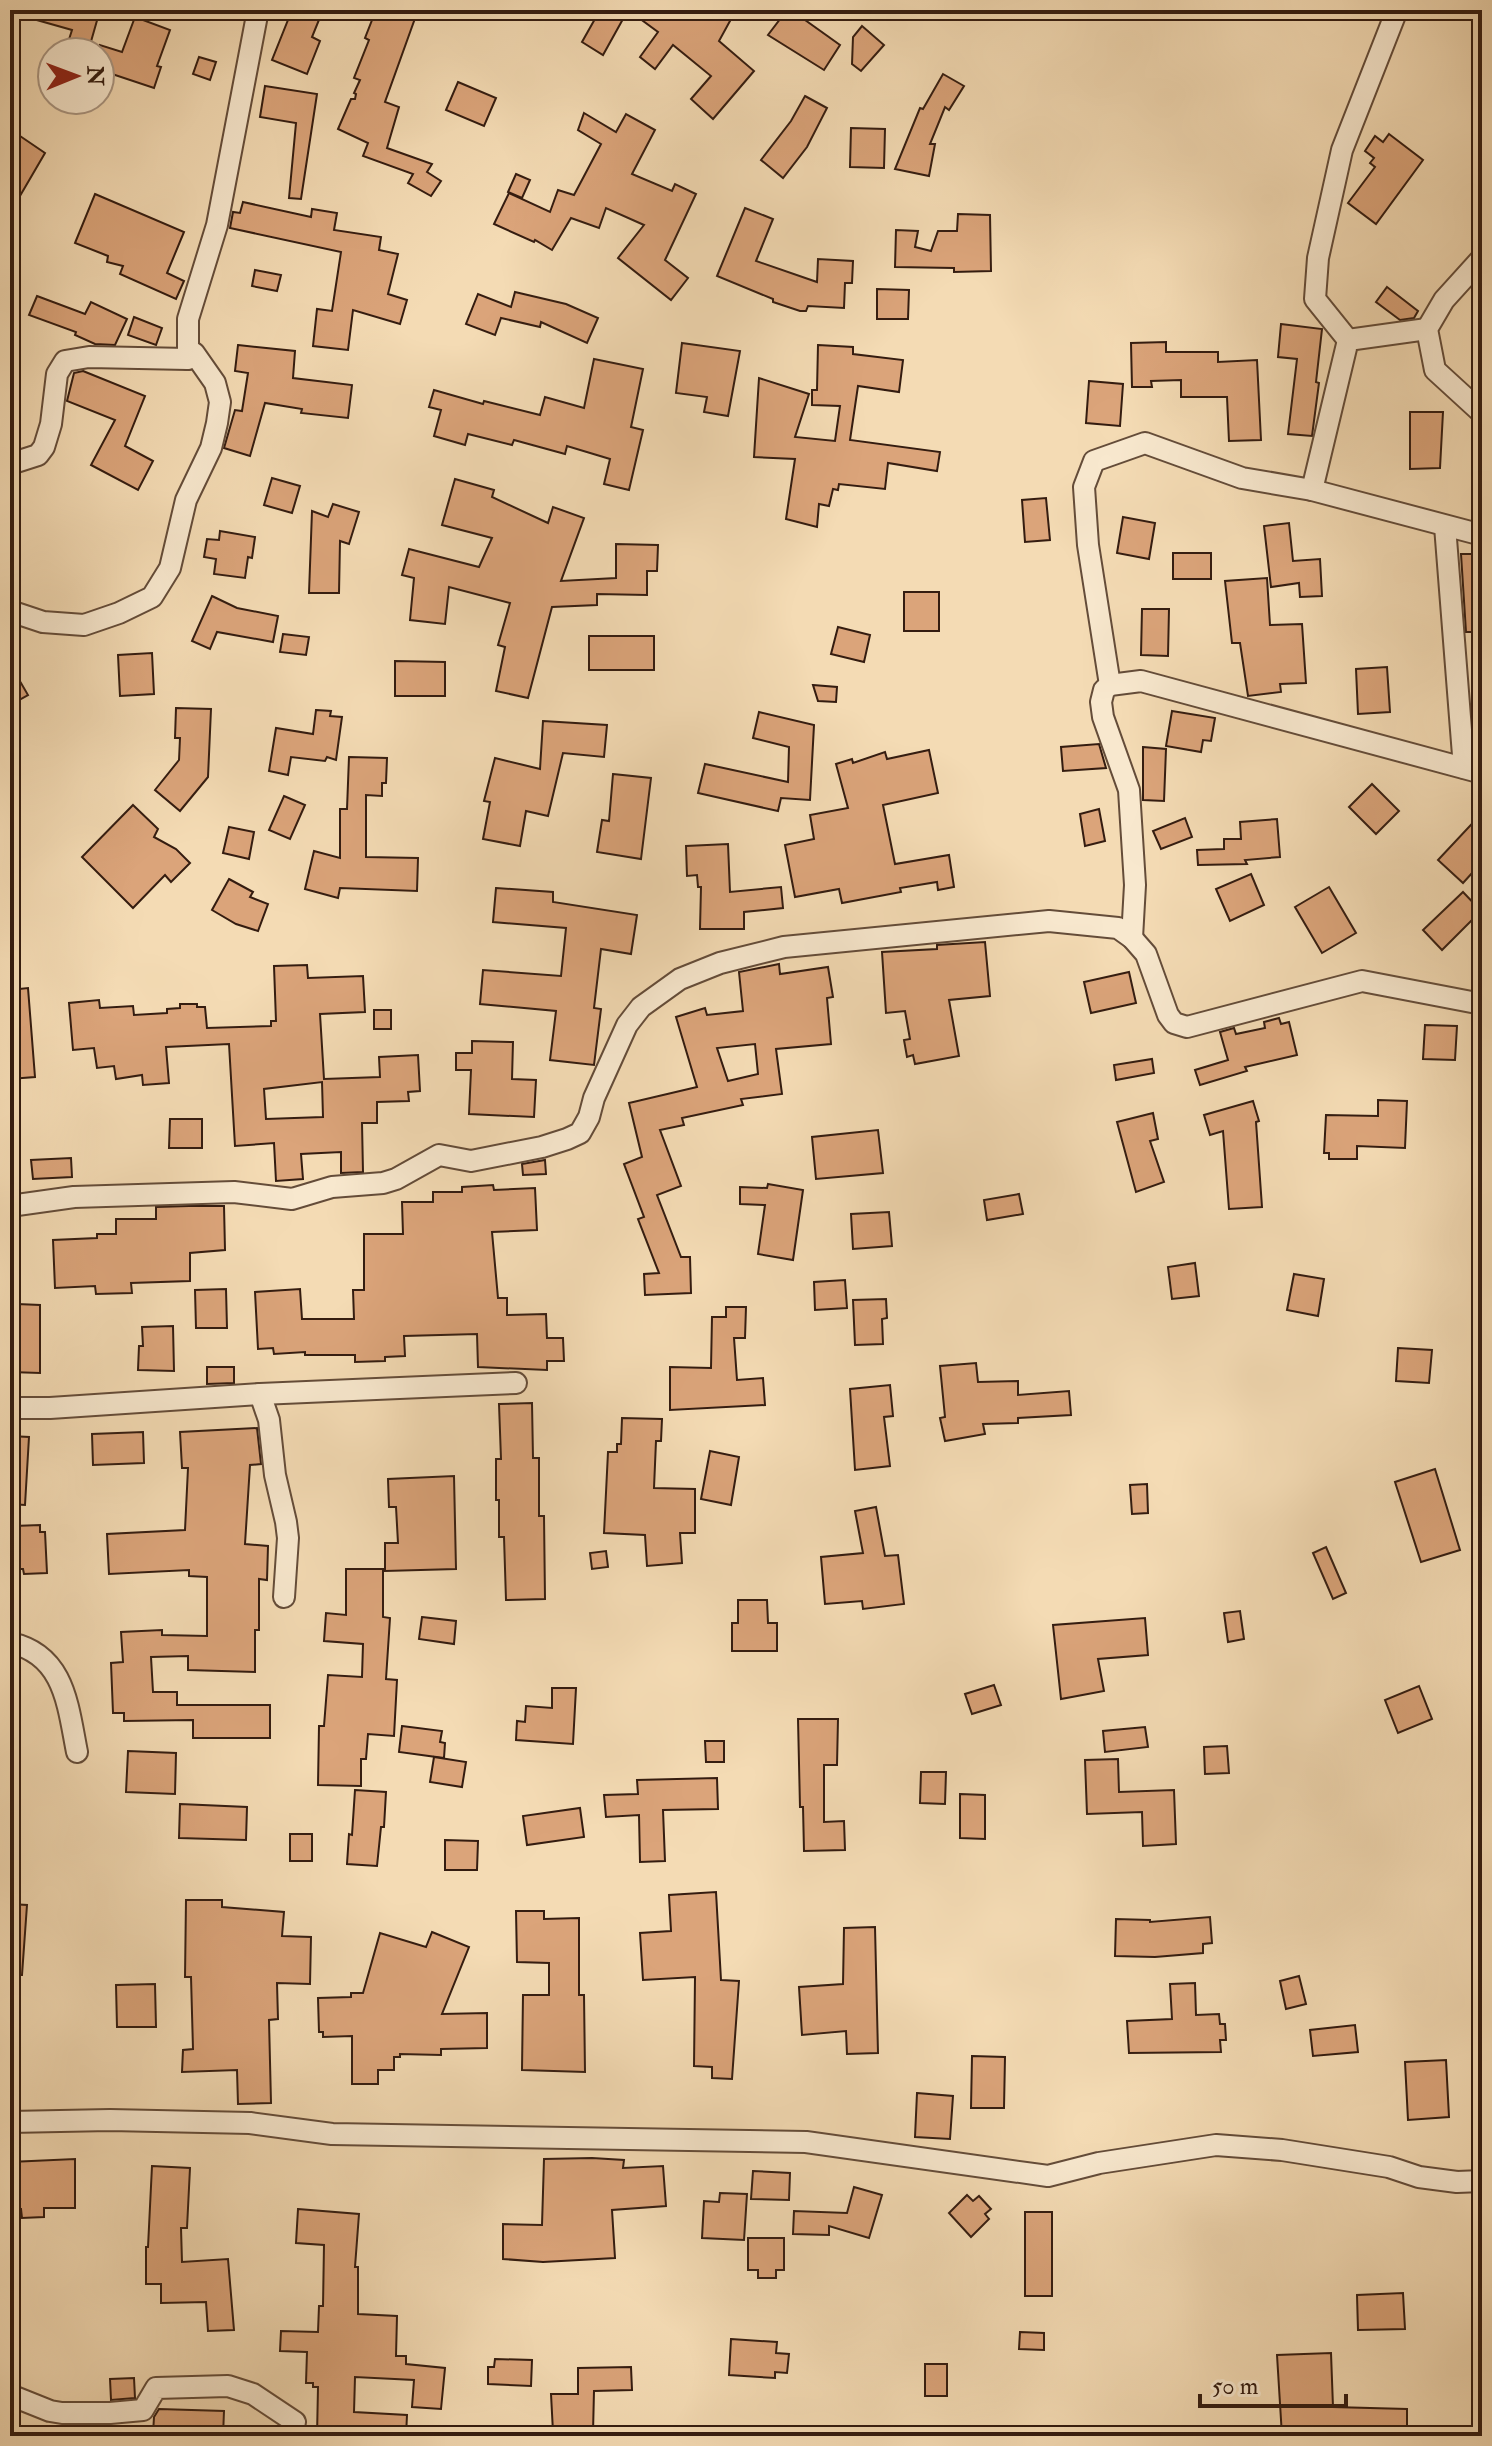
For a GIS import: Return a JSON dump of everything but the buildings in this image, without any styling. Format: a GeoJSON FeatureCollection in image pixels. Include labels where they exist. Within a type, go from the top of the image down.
{"type":"FeatureCollection","features":[{"type":"Feature","properties":{"kind":"street"},"geometry":{"type":"LineString","coordinates":[[188,359],[188,319],[217,225],[258,10]]}},
{"type":"Feature","properties":{"kind":"street"},"geometry":{"type":"LineString","coordinates":[[1348,340],[1315,299],[1318,258],[1342,150],[1397,10]]}},
{"type":"Feature","properties":{"kind":"street"},"geometry":{"type":"LineString","coordinates":[[1482,258],[1444,300],[1427,329],[1435,370],[1482,413]]}},
{"type":"Feature","properties":{"kind":"street"},"geometry":{"type":"LineString","coordinates":[[1348,340],[1427,329]]}},
{"type":"Feature","properties":{"kind":"street"},"geometry":{"type":"LineString","coordinates":[[1312,490],[1348,340]]}},
{"type":"Feature","properties":{"kind":"street"},"geometry":{"type":"LineString","coordinates":[[10,464],[38,455],[44,447],[51,424],[57,374],[65,361],[89,357],[188,359],[194,353],[215,383],[220,402],[211,448],[186,500],[170,568],[152,597],[84,625],[43,622],[10,611]]}},
{"type":"Feature","properties":{"kind":"street"},"geometry":{"type":"LineString","coordinates":[[1110,685],[1088,545],[1084,487],[1094,461],[1145,443],[1242,478],[1312,490],[1482,535]]}},
{"type":"Feature","properties":{"kind":"street"},"geometry":{"type":"LineString","coordinates":[[1132,938],[1135,885],[1129,790],[1103,717],[1101,702],[1104,690],[1110,685],[1141,681],[1473,771],[1445,526]]}},
{"type":"Feature","properties":{"kind":"street"},"geometry":{"type":"LineString","coordinates":[[10,1206],[74,1197],[234,1192],[292,1199],[332,1187],[383,1183],[439,1155],[471,1161],[567,1139],[580,1133],[589,1117],[594,1098],[627,1025],[641,1007],[680,979],[720,963],[784,947],[1049,921],[1118,928],[1132,938],[1146,954],[1168,1015],[1174,1023],[1187,1027],[1362,981],[1482,1004]]}},
{"type":"Feature","properties":{"kind":"street"},"geometry":{"type":"LineString","coordinates":[[10,1408],[516,1383]]}},
{"type":"Feature","properties":{"kind":"street"},"geometry":{"type":"LineString","coordinates":[[260,1394],[269,1420],[275,1475],[288,1538],[284,1597]]}},
{"type":"Feature","properties":{"kind":"street"},"geometry":{"type":"LineString","coordinates":[[10,1643],[27,1647],[44,1659],[59,1678],[66,1696],[77,1752]]}},
{"type":"Feature","properties":{"kind":"street"},"geometry":{"type":"LineString","coordinates":[[10,2122],[110,2120],[237,2123],[271,2124],[332,2134],[806,2142],[1048,2176],[1099,2163],[1216,2145],[1282,2150],[1389,2167],[1419,2177],[1457,2182],[1482,2181]]}},
{"type":"Feature","properties":{"kind":"street"},"geometry":{"type":"LineString","coordinates":[[10,2395],[50,2411],[110,2413],[143,2410],[156,2388],[228,2386],[253,2394],[295,2422]]}}]}
